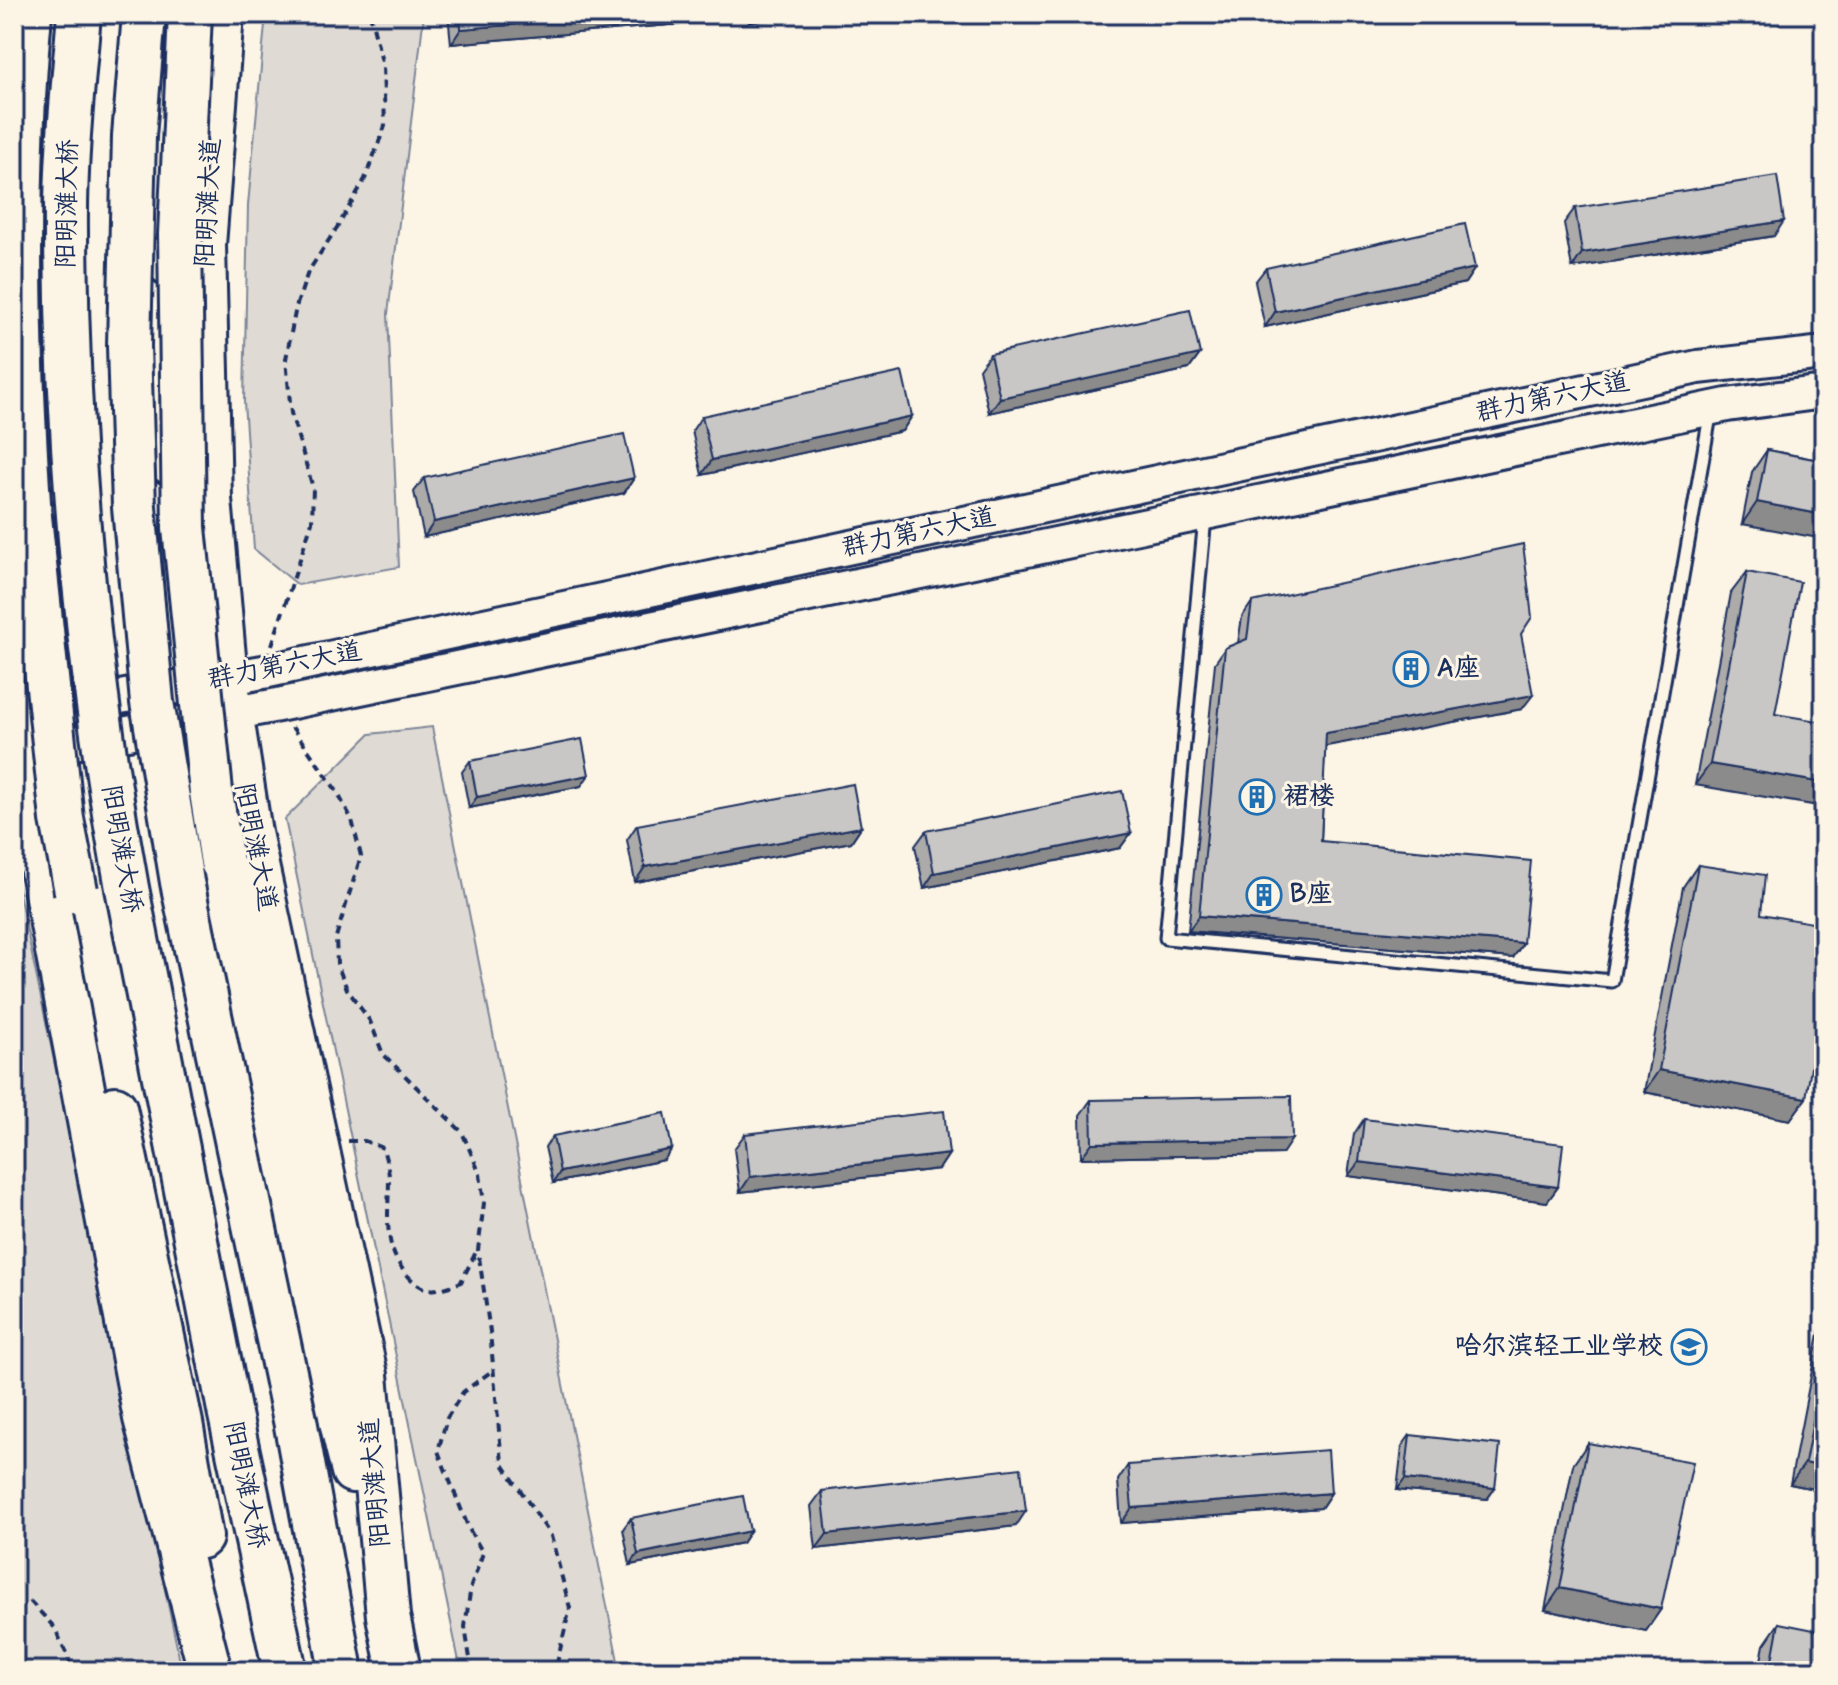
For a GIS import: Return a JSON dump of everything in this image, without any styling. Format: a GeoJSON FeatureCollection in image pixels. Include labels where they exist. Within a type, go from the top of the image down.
{"type":"FeatureCollection","features":[{"type":"Feature","properties":{"kind":"highway"},"geometry":{"type":"LineString","coordinates":[[30,14],[19,228],[21,391],[30,517],[62,819],[114,1102],[181,1423],[224,1671]]}},
{"type":"Feature","properties":{"kind":"highway","name":"阳明滩大桥"},"geometry":{"type":"LineString","coordinates":[[79,14],[69,136],[66,231],[71,414],[87,609],[115,826],[229,1410],[285,1671]]}},
{"type":"Feature","properties":{"kind":"highway","name":"阳明滩大桥"},"geometry":{"type":"LineString","coordinates":[[144,14],[129,245],[130,390],[134,507],[152,702],[182,882],[295,1420],[341,1671]]}},
{"type":"Feature","properties":{"kind":"highway"},"geometry":{"type":"LineString","coordinates":[[190,14],[179,264],[184,528],[211,792],[222,862],[331,1381],[388,1616]]}},
{"type":"Feature","properties":{"kind":"highway","name":"阳明滩大道"},"geometry":{"type":"LineString","coordinates":[[222,14],[204,245],[210,499],[240,688],[250,833],[366,1375],[388,1616],[399,1671]]}},
{"type":"Feature","properties":{"kind":"highway"},"geometry":{"type":"LineString","coordinates":[[30,517],[66,231]]}},
{"type":"Feature","properties":{"kind":"highway"},"geometry":{"type":"LineString","coordinates":[[129,245],[184,528]]}},
{"type":"Feature","properties":{"kind":"highway"},"geometry":{"type":"LineString","coordinates":[[14,662],[18,734],[36,839],[145,1418],[210,1671]]}},
{"type":"Feature","properties":{"kind":"main road","name":"群力第六大道"},"geometry":{"type":"LineString","coordinates":[[18,734],[240,688],[1698,367],[1824,353]]}},
{"type":"Feature","properties":{"kind":"main road","name":"群力第六大道"},"geometry":{"type":"LineString","coordinates":[[240,688],[278,705],[1711,408],[1824,392]]}},
{"type":"Feature","properties":{"kind":"lane"},"geometry":{"type":"LineString","coordinates":[[1206,513],[1166,938],[1612,981],[1711,408]]}},
{"type":"Feature","properties":{"kind":"path"},"geometry":{"type":"LineString","coordinates":[[240,688],[312,522],[313,488],[291,413],[286,359],[296,307],[308,272],[365,179],[385,126],[383,66],[370,14]]}},
{"type":"Feature","properties":{"kind":"path"},"geometry":{"type":"LineString","coordinates":[[278,705],[336,790],[352,820],[361,856],[336,937],[337,964],[347,989],[370,1021],[383,1054],[462,1132],[480,1174],[484,1203],[478,1250],[484,1281],[502,1463],[551,1536],[570,1608],[555,1671]]}},
{"type":"Feature","properties":{"kind":"path"},"geometry":{"type":"LineString","coordinates":[[316,1142],[365,1141],[383,1148],[389,1176],[388,1236],[398,1266],[420,1287],[441,1290],[461,1282],[478,1250]]}},
{"type":"Feature","properties":{"kind":"path"},"geometry":{"type":"LineString","coordinates":[[472,1671],[465,1627],[471,1586],[483,1553],[469,1529],[438,1451],[447,1418],[463,1392],[492,1371]]}},
{"type":"Feature","properties":{"kind":"path"},"geometry":{"type":"LineString","coordinates":[[30,1601],[55,1628],[74,1671]]}},
{"type":"Feature","properties":{"kind":"shaded area"},"geometry":{"type":"Polygon","coordinates":[[[266,14],[424,14],[388,314],[399,567],[298,585],[254,549],[244,402],[248,205],[266,14]]]}},
{"type":"Feature","properties":{"kind":"shaded area"},"geometry":{"type":"Polygon","coordinates":[[[432,727],[620,1671],[461,1671],[285,819],[370,734],[432,727]]]}},
{"type":"Feature","properties":{"kind":"shaded area"},"geometry":{"type":"Polygon","coordinates":[[[14,869],[182,1671],[14,1671],[14,869]]]}},
{"type":"Feature","properties":{"kind":"building"},"geometry":{"type":"Polygon","coordinates":[[[460,14],[640,14],[461,29],[460,14]]]}},
{"type":"Feature","properties":{"kind":"building"},"geometry":{"type":"Polygon","coordinates":[[[1777,176],[1784,221],[1582,253],[1575,208],[1777,176]]]}},
{"type":"Feature","properties":{"kind":"building"},"geometry":{"type":"Polygon","coordinates":[[[1465,224],[1475,268],[1275,312],[1266,268],[1465,224]]]}},
{"type":"Feature","properties":{"kind":"building"},"geometry":{"type":"Polygon","coordinates":[[[1190,310],[1200,354],[1000,398],[990,354],[1190,310]]]}},
{"type":"Feature","properties":{"kind":"building"},"geometry":{"type":"Polygon","coordinates":[[[902,372],[912,416],[712,460],[702,416],[902,372]]]}},
{"type":"Feature","properties":{"kind":"building"},"geometry":{"type":"Polygon","coordinates":[[[624,434],[634,478],[434,522],[424,478],[624,434]]]}},
{"type":"Feature","properties":{"kind":"building"},"geometry":{"type":"Polygon","coordinates":[[[1767,450],[1824,461],[1824,515],[1757,502],[1767,450]]]}},
{"type":"Feature","properties":{"kind":"building","name":"裙楼"},"geometry":{"type":"Polygon","coordinates":[[[1523,544],[1532,617],[1521,634],[1533,695],[1326,733],[1321,841],[1531,861],[1523,943],[1199,916],[1225,648],[1247,639],[1252,602],[1523,544]]]}},
{"type":"Feature","properties":{"kind":"building"},"geometry":{"type":"Polygon","coordinates":[[[1747,572],[1800,582],[1775,714],[1824,722],[1824,783],[1710,764],[1747,572]]]}},
{"type":"Feature","properties":{"kind":"building"},"geometry":{"type":"Polygon","coordinates":[[[582,739],[589,775],[477,797],[470,761],[582,739]]]}},
{"type":"Feature","properties":{"kind":"building"},"geometry":{"type":"Polygon","coordinates":[[[853,784],[861,827],[645,867],[637,825],[853,784]]]}},
{"type":"Feature","properties":{"kind":"building"},"geometry":{"type":"Polygon","coordinates":[[[1122,791],[1131,833],[934,873],[926,831],[1122,791]]]}},
{"type":"Feature","properties":{"kind":"building"},"geometry":{"type":"Polygon","coordinates":[[[1698,865],[1765,875],[1761,914],[1824,925],[1824,990],[1806,1098],[1659,1070],[1698,865]]]}},
{"type":"Feature","properties":{"kind":"building"},"geometry":{"type":"Polygon","coordinates":[[[1291,1096],[1292,1139],[1092,1143],[1091,1100],[1291,1096]]]}},
{"type":"Feature","properties":{"kind":"building"},"geometry":{"type":"Polygon","coordinates":[[[944,1111],[949,1154],[750,1177],[745,1134],[944,1111]]]}},
{"type":"Feature","properties":{"kind":"building"},"geometry":{"type":"Polygon","coordinates":[[[665,1113],[672,1149],[560,1172],[553,1136],[665,1113]]]}},
{"type":"Feature","properties":{"kind":"building"},"geometry":{"type":"Polygon","coordinates":[[[1364,1119],[1563,1144],[1558,1187],[1359,1162],[1364,1119]]]}},
{"type":"Feature","properties":{"kind":"building"},"geometry":{"type":"Polygon","coordinates":[[[1824,1365],[1824,1467],[1805,1463],[1824,1365]]]}},
{"type":"Feature","properties":{"kind":"building"},"geometry":{"type":"Polygon","coordinates":[[[1410,1435],[1500,1445],[1495,1488],[1405,1479],[1410,1435]]]}},
{"type":"Feature","properties":{"kind":"building"},"geometry":{"type":"Polygon","coordinates":[[[1588,1443],[1693,1462],[1661,1609],[1560,1588],[1588,1443]]]}},
{"type":"Feature","properties":{"kind":"building"},"geometry":{"type":"Polygon","coordinates":[[[1328,1450],[1331,1493],[1132,1508],[1128,1465],[1328,1450]]]}},
{"type":"Feature","properties":{"kind":"building"},"geometry":{"type":"Polygon","coordinates":[[[1021,1468],[1026,1511],[827,1534],[822,1491],[1021,1468]]]}},
{"type":"Feature","properties":{"kind":"building"},"geometry":{"type":"Polygon","coordinates":[[[743,1496],[750,1531],[638,1554],[631,1518],[743,1496]]]}},
{"type":"Feature","properties":{"kind":"building"},"geometry":{"type":"Polygon","coordinates":[[[1779,1623],[1824,1632],[1824,1671],[1770,1671],[1779,1623]]]}},
{"type":"Feature","properties":{"kind":"place","name":"A座"},"geometry":{"type":"Point","coordinates":[1411,669]}},
{"type":"Feature","properties":{"kind":"place","name":"裙楼"},"geometry":{"type":"Point","coordinates":[1257,797]}},
{"type":"Feature","properties":{"kind":"place","name":"B座"},"geometry":{"type":"Point","coordinates":[1264,895]}},
{"type":"Feature","properties":{"kind":"place","name":"哈尔滨轻工业学校"},"geometry":{"type":"Point","coordinates":[1689,1347]}}]}
